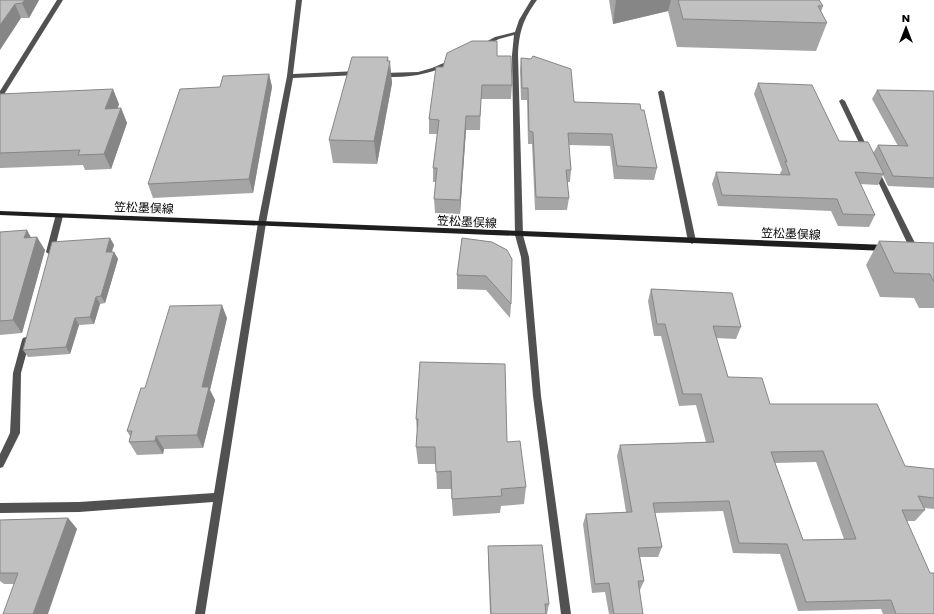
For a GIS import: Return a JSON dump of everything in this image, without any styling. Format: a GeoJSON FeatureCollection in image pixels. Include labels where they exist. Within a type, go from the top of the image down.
{"type":"FeatureCollection","features":[{"type":"Feature","properties":{"kind":"main road","name":"笠松墨俣線"},"geometry":{"type":"LineString","coordinates":[[0,214],[910,249]]}},
{"type":"Feature","properties":{"kind":"street"},"geometry":{"type":"LineString","coordinates":[[0,96],[60,0]]}},
{"type":"Feature","properties":{"kind":"street"},"geometry":{"type":"LineString","coordinates":[[200,614],[262,223],[290,76],[299,0]]}},
{"type":"Feature","properties":{"kind":"street"},"geometry":{"type":"LineString","coordinates":[[534,0],[525,12],[516,33],[515,55],[519,235],[525,257],[537,396],[566,614]]}},
{"type":"Feature","properties":{"kind":"street"},"geometry":{"type":"LineString","coordinates":[[478,48],[497,38],[516,33]]}},
{"type":"Feature","properties":{"kind":"street"},"geometry":{"type":"LineString","coordinates":[[373,74],[414,75],[432,71],[458,58]]}},
{"type":"Feature","properties":{"kind":"street"},"geometry":{"type":"LineString","coordinates":[[290,76],[366,74]]}},
{"type":"Feature","properties":{"kind":"street"},"geometry":{"type":"LineString","coordinates":[[661,92],[692,241]]}},
{"type":"Feature","properties":{"kind":"street"},"geometry":{"type":"LineString","coordinates":[[842,101],[869,158]]}},
{"type":"Feature","properties":{"kind":"street"},"geometry":{"type":"LineString","coordinates":[[873,164],[910,249]]}},
{"type":"Feature","properties":{"kind":"street"},"geometry":{"type":"LineString","coordinates":[[47,261],[59,216]]}},
{"type":"Feature","properties":{"kind":"street"},"geometry":{"type":"LineString","coordinates":[[0,464],[15,433],[17,373],[29,328]]}},
{"type":"Feature","properties":{"kind":"street"},"geometry":{"type":"LineString","coordinates":[[0,508],[79,507],[218,497]]}},
{"type":"Feature","properties":{"kind":"building"},"geometry":{"type":"Polygon","coordinates":[[[0,0],[25,0],[22,3],[15,4],[0,25],[0,0]]]}},
{"type":"Feature","properties":{"kind":"building"},"geometry":{"type":"Polygon","coordinates":[[[678,0],[819,0],[823,6],[818,6],[827,23],[683,19],[678,0]]]}},
{"type":"Feature","properties":{"kind":"building"},"geometry":{"type":"Polygon","coordinates":[[[472,41],[497,41],[497,56],[511,56],[512,85],[482,85],[480,116],[466,116],[460,200],[434,199],[437,168],[433,168],[439,120],[429,119],[436,67],[443,67],[447,53],[472,41]]]}},
{"type":"Feature","properties":{"kind":"building"},"geometry":{"type":"Polygon","coordinates":[[[533,56],[571,69],[574,102],[640,104],[641,110],[644,110],[657,168],[617,166],[612,134],[568,133],[571,170],[566,170],[569,198],[536,197],[533,132],[529,131],[528,88],[522,88],[521,58],[531,59],[533,56]]]}},
{"type":"Feature","properties":{"kind":"building"},"geometry":{"type":"Polygon","coordinates":[[[352,57],[388,57],[387,61],[390,61],[374,141],[329,140],[352,57]]]}},
{"type":"Feature","properties":{"kind":"building"},"geometry":{"type":"Polygon","coordinates":[[[269,74],[249,179],[148,184],[180,89],[220,87],[223,76],[269,74]]]}},
{"type":"Feature","properties":{"kind":"building"},"geometry":{"type":"Polygon","coordinates":[[[758,83],[812,85],[839,141],[868,142],[884,174],[855,172],[875,215],[843,214],[837,199],[722,195],[716,172],[790,175],[785,161],[787,162],[758,83]]]}},
{"type":"Feature","properties":{"kind":"building"},"geometry":{"type":"Polygon","coordinates":[[[113,89],[105,109],[121,108],[104,154],[78,155],[80,150],[0,153],[0,94],[113,89]]]}},
{"type":"Feature","properties":{"kind":"building"},"geometry":{"type":"Polygon","coordinates":[[[877,90],[934,91],[934,178],[893,176],[878,145],[908,146],[877,90]]]}},
{"type":"Feature","properties":{"kind":"building"},"geometry":{"type":"Polygon","coordinates":[[[27,230],[24,238],[37,237],[13,320],[0,321],[0,232],[27,230]]]}},
{"type":"Feature","properties":{"kind":"building"},"geometry":{"type":"Polygon","coordinates":[[[110,238],[106,252],[114,252],[101,296],[96,297],[90,317],[75,318],[66,347],[23,350],[52,242],[110,238]]]}},
{"type":"Feature","properties":{"kind":"building"},"geometry":{"type":"Polygon","coordinates":[[[462,238],[492,242],[507,250],[512,259],[511,304],[486,276],[457,275],[462,238]]]}},
{"type":"Feature","properties":{"kind":"building"},"geometry":{"type":"Polygon","coordinates":[[[879,241],[934,243],[934,282],[930,274],[894,273],[879,241]]]}},
{"type":"Feature","properties":{"kind":"building"},"geometry":{"type":"Polygon","coordinates":[[[651,289],[732,293],[741,327],[713,326],[728,377],[762,378],[770,404],[877,404],[905,466],[934,469],[934,498],[918,496],[925,510],[902,510],[930,573],[934,573],[934,614],[896,614],[891,600],[806,602],[787,544],[739,543],[729,501],[653,503],[662,547],[638,548],[644,581],[638,581],[643,614],[614,614],[609,583],[595,584],[586,514],[632,512],[620,445],[714,442],[701,394],[683,394],[665,324],[657,324],[651,289]],[[823,451],[771,452],[803,540],[856,539],[823,451]]]}},
{"type":"Feature","properties":{"kind":"building"},"geometry":{"type":"Polygon","coordinates":[[[222,305],[202,387],[209,387],[197,435],[156,436],[155,441],[129,442],[132,431],[127,431],[141,388],[145,388],[170,306],[222,305]]]}},
{"type":"Feature","properties":{"kind":"building"},"geometry":{"type":"Polygon","coordinates":[[[420,362],[505,364],[507,442],[520,441],[526,487],[501,489],[502,496],[452,499],[451,471],[436,472],[435,447],[416,447],[418,419],[416,419],[420,362]]]}},
{"type":"Feature","properties":{"kind":"building"},"geometry":{"type":"Polygon","coordinates":[[[68,518],[33,614],[3,614],[18,573],[0,573],[0,520],[68,518]]]}},
{"type":"Feature","properties":{"kind":"building"},"geometry":{"type":"Polygon","coordinates":[[[542,545],[549,604],[545,604],[546,614],[491,614],[488,546],[542,545]]]}}]}
